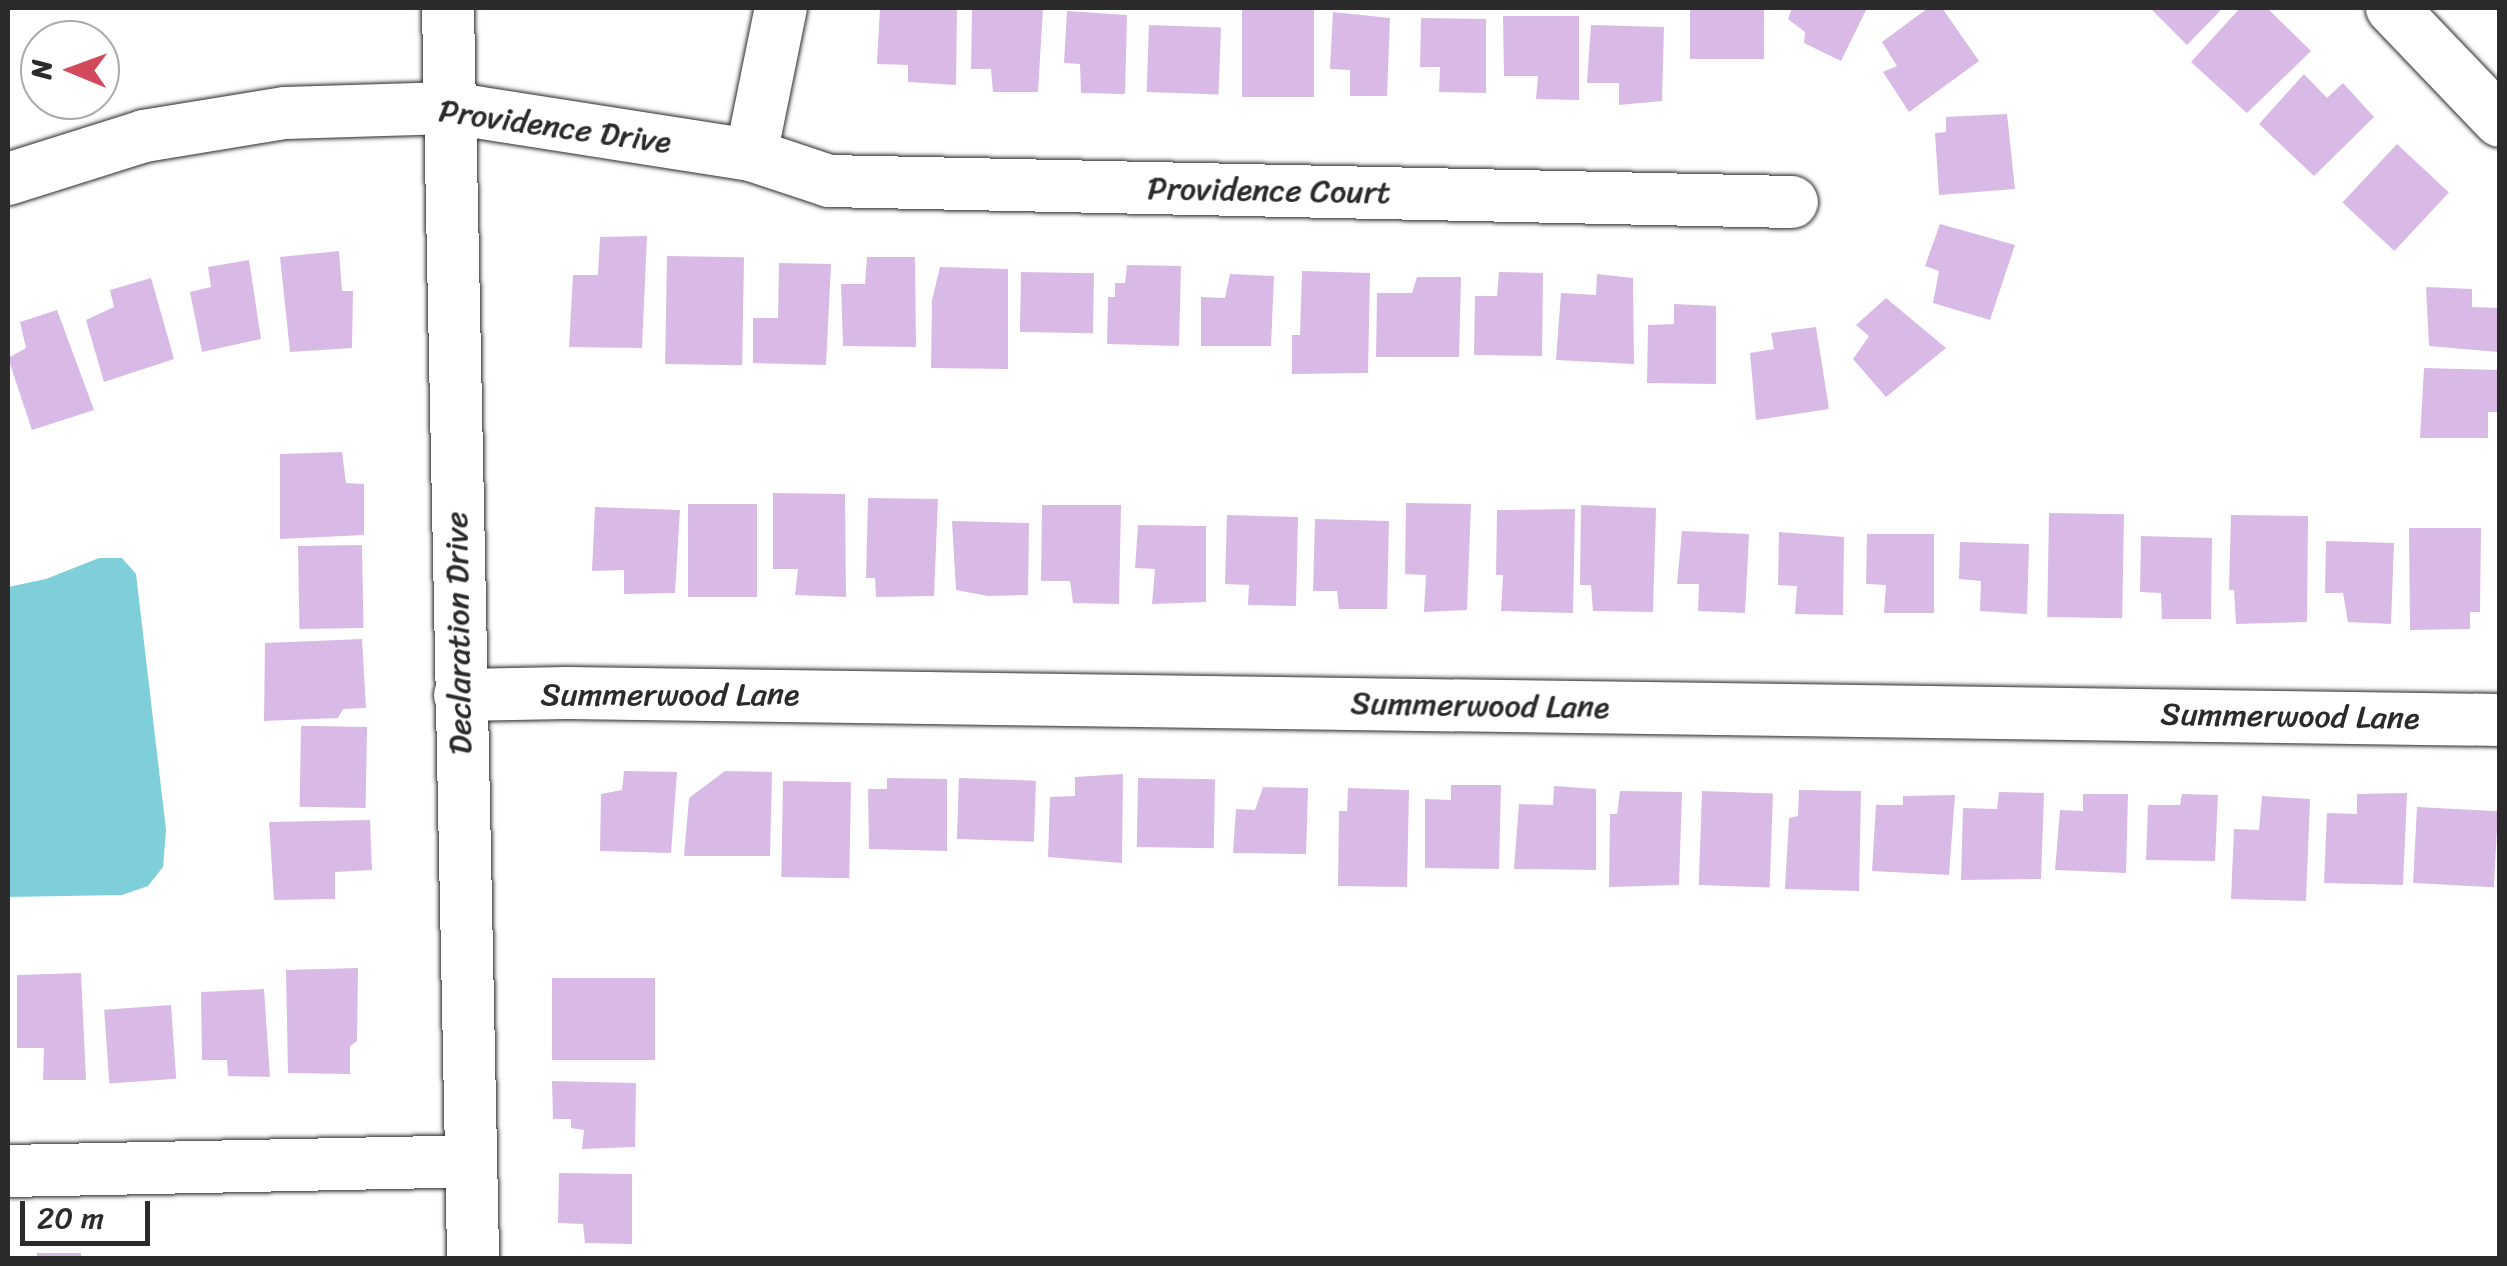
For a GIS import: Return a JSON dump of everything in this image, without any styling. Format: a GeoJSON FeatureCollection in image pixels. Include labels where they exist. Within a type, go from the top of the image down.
{"type":"FeatureCollection","features":[{"type":"Feature","properties":{"kind":"street","name":"Declaration Drive"},"geometry":{"type":"LineString","coordinates":[[448,8],[473,1258]]}},
{"type":"Feature","properties":{"kind":"street"},"geometry":{"type":"LineString","coordinates":[[751,155],[781,8]]}},
{"type":"Feature","properties":{"kind":"street"},"geometry":{"type":"LineString","coordinates":[[2392,8],[2500,121]]}},
{"type":"Feature","properties":{"kind":"street","name":"Providence Drive"},"geometry":{"type":"LineString","coordinates":[[8,179],[144,136],[285,113],[450,108],[751,155]]}},
{"type":"Feature","properties":{"kind":"street","name":"Providence Court"},"geometry":{"type":"LineString","coordinates":[[751,155],[829,182],[1792,202]]}},
{"type":"Feature","properties":{"kind":"street","name":"Summerwood Lane"},"geometry":{"type":"LineString","coordinates":[[460,695],[567,692],[2500,720]]}},
{"type":"Feature","properties":{"kind":"street"},"geometry":{"type":"LineString","coordinates":[[8,1170],[469,1162]]}},
{"type":"Feature","properties":{"kind":"water"},"geometry":{"type":"Polygon","coordinates":[[[99,558],[122,558],[136,574],[166,830],[163,867],[148,886],[122,895],[8,897],[8,587],[46,579],[99,558]]]}},
{"type":"Feature","properties":{"kind":"building"},"geometry":{"type":"Polygon","coordinates":[[[880,8],[957,8],[956,85],[908,82],[908,65],[877,64],[880,8]]]}},
{"type":"Feature","properties":{"kind":"building"},"geometry":{"type":"Polygon","coordinates":[[[972,8],[1043,8],[1038,92],[993,92],[991,69],[971,69],[972,8]]]}},
{"type":"Feature","properties":{"kind":"building"},"geometry":{"type":"Polygon","coordinates":[[[1242,8],[1314,8],[1314,97],[1242,97],[1242,8]]]}},
{"type":"Feature","properties":{"kind":"building"},"geometry":{"type":"Polygon","coordinates":[[[1690,8],[1764,8],[1764,59],[1690,59],[1690,8]]]}},
{"type":"Feature","properties":{"kind":"building"},"geometry":{"type":"Polygon","coordinates":[[[1792,8],[1867,8],[1841,61],[1804,43],[1805,32],[1788,19],[1792,8]]]}},
{"type":"Feature","properties":{"kind":"building"},"geometry":{"type":"Polygon","coordinates":[[[1928,8],[1942,8],[1979,61],[1909,112],[1883,72],[1897,66],[1882,42],[1928,8]]]}},
{"type":"Feature","properties":{"kind":"building"},"geometry":{"type":"Polygon","coordinates":[[[2150,8],[2223,8],[2187,45],[2150,8]]]}},
{"type":"Feature","properties":{"kind":"building"},"geometry":{"type":"Polygon","coordinates":[[[2240,8],[2267,8],[2311,51],[2247,113],[2191,62],[2240,8]]]}},
{"type":"Feature","properties":{"kind":"building"},"geometry":{"type":"Polygon","coordinates":[[[1067,11],[1127,15],[1125,94],[1081,93],[1080,64],[1064,63],[1067,11]]]}},
{"type":"Feature","properties":{"kind":"building"},"geometry":{"type":"Polygon","coordinates":[[[1333,12],[1390,18],[1387,96],[1350,96],[1350,70],[1330,69],[1333,12]]]}},
{"type":"Feature","properties":{"kind":"building"},"geometry":{"type":"Polygon","coordinates":[[[1503,16],[1579,16],[1579,100],[1536,99],[1538,76],[1504,76],[1503,16]]]}},
{"type":"Feature","properties":{"kind":"building"},"geometry":{"type":"Polygon","coordinates":[[[1421,18],[1486,19],[1486,93],[1439,92],[1440,67],[1420,67],[1421,18]]]}},
{"type":"Feature","properties":{"kind":"building"},"geometry":{"type":"Polygon","coordinates":[[[1149,25],[1221,28],[1219,94],[1147,92],[1149,25]]]}},
{"type":"Feature","properties":{"kind":"building"},"geometry":{"type":"Polygon","coordinates":[[[1591,25],[1664,27],[1662,101],[1619,105],[1619,83],[1587,83],[1591,25]]]}},
{"type":"Feature","properties":{"kind":"building"},"geometry":{"type":"Polygon","coordinates":[[[2304,74],[2327,98],[2343,83],[2374,117],[2314,176],[2259,124],[2304,74]]]}},
{"type":"Feature","properties":{"kind":"building"},"geometry":{"type":"Polygon","coordinates":[[[2007,114],[2015,189],[1939,195],[1935,133],[1946,132],[1946,117],[2007,114]]]}},
{"type":"Feature","properties":{"kind":"building"},"geometry":{"type":"Polygon","coordinates":[[[2397,144],[2449,192],[2394,251],[2342,203],[2397,144]]]}},
{"type":"Feature","properties":{"kind":"building"},"geometry":{"type":"Polygon","coordinates":[[[1940,224],[2015,245],[1990,320],[1933,303],[1939,271],[1925,266],[1940,224]]]}},
{"type":"Feature","properties":{"kind":"building"},"geometry":{"type":"Polygon","coordinates":[[[647,236],[642,348],[569,347],[573,275],[598,275],[600,237],[647,236]]]}},
{"type":"Feature","properties":{"kind":"building"},"geometry":{"type":"Polygon","coordinates":[[[339,251],[342,291],[353,291],[352,348],[290,352],[280,257],[339,251]]]}},
{"type":"Feature","properties":{"kind":"building"},"geometry":{"type":"Polygon","coordinates":[[[667,256],[744,257],[742,365],[665,364],[667,256]]]}},
{"type":"Feature","properties":{"kind":"building"},"geometry":{"type":"Polygon","coordinates":[[[867,257],[915,257],[916,347],[843,346],[841,284],[865,284],[867,257]]]}},
{"type":"Feature","properties":{"kind":"building"},"geometry":{"type":"Polygon","coordinates":[[[249,260],[261,339],[202,352],[190,292],[211,287],[208,267],[249,260]]]}},
{"type":"Feature","properties":{"kind":"building"},"geometry":{"type":"Polygon","coordinates":[[[779,263],[831,264],[826,365],[753,363],[753,318],[778,318],[779,263]]]}},
{"type":"Feature","properties":{"kind":"building"},"geometry":{"type":"Polygon","coordinates":[[[1127,265],[1181,266],[1179,346],[1107,344],[1108,297],[1115,297],[1115,283],[1125,283],[1127,265]]]}},
{"type":"Feature","properties":{"kind":"building"},"geometry":{"type":"Polygon","coordinates":[[[940,267],[1008,269],[1008,369],[931,368],[932,300],[940,267]]]}},
{"type":"Feature","properties":{"kind":"building"},"geometry":{"type":"Polygon","coordinates":[[[1302,271],[1370,273],[1368,373],[1292,374],[1292,335],[1300,335],[1302,271]]]}},
{"type":"Feature","properties":{"kind":"building"},"geometry":{"type":"Polygon","coordinates":[[[1021,272],[1094,273],[1093,333],[1020,332],[1021,272]]]}},
{"type":"Feature","properties":{"kind":"building"},"geometry":{"type":"Polygon","coordinates":[[[1499,272],[1543,273],[1542,356],[1474,355],[1475,296],[1497,296],[1499,272]]]}},
{"type":"Feature","properties":{"kind":"building"},"geometry":{"type":"Polygon","coordinates":[[[1230,274],[1274,276],[1271,346],[1201,346],[1201,297],[1225,298],[1230,274]]]}},
{"type":"Feature","properties":{"kind":"building"},"geometry":{"type":"Polygon","coordinates":[[[1597,274],[1633,278],[1634,364],[1556,360],[1561,293],[1596,295],[1597,274]]]}},
{"type":"Feature","properties":{"kind":"building"},"geometry":{"type":"Polygon","coordinates":[[[1417,277],[1461,277],[1459,357],[1376,357],[1377,293],[1412,293],[1417,277]]]}},
{"type":"Feature","properties":{"kind":"building"},"geometry":{"type":"Polygon","coordinates":[[[151,278],[174,359],[104,382],[86,320],[114,307],[110,290],[151,278]]]}},
{"type":"Feature","properties":{"kind":"building"},"geometry":{"type":"Polygon","coordinates":[[[2426,287],[2472,289],[2472,307],[2500,308],[2498,352],[2429,346],[2426,287]]]}},
{"type":"Feature","properties":{"kind":"building"},"geometry":{"type":"Polygon","coordinates":[[[1886,298],[1946,348],[1886,397],[1853,359],[1869,336],[1856,325],[1886,298]]]}},
{"type":"Feature","properties":{"kind":"building"},"geometry":{"type":"Polygon","coordinates":[[[1674,304],[1716,306],[1716,384],[1647,383],[1648,325],[1674,324],[1674,304]]]}},
{"type":"Feature","properties":{"kind":"building"},"geometry":{"type":"Polygon","coordinates":[[[57,310],[94,410],[32,430],[8,358],[26,348],[20,322],[57,310]]]}},
{"type":"Feature","properties":{"kind":"building"},"geometry":{"type":"Polygon","coordinates":[[[1816,327],[1829,409],[1756,420],[1750,353],[1774,349],[1771,333],[1816,327]]]}},
{"type":"Feature","properties":{"kind":"building"},"geometry":{"type":"Polygon","coordinates":[[[2424,368],[2500,370],[2500,412],[2488,412],[2488,438],[2420,438],[2424,368]]]}},
{"type":"Feature","properties":{"kind":"building"},"geometry":{"type":"Polygon","coordinates":[[[342,452],[346,483],[364,484],[364,535],[280,539],[280,454],[342,452]]]}},
{"type":"Feature","properties":{"kind":"building"},"geometry":{"type":"Polygon","coordinates":[[[773,493],[845,494],[846,597],[795,595],[798,569],[773,569],[773,493]]]}},
{"type":"Feature","properties":{"kind":"building"},"geometry":{"type":"Polygon","coordinates":[[[868,498],[938,499],[934,596],[876,597],[875,578],[866,578],[868,498]]]}},
{"type":"Feature","properties":{"kind":"building"},"geometry":{"type":"Polygon","coordinates":[[[1406,503],[1471,504],[1467,610],[1424,612],[1426,575],[1405,574],[1406,503]]]}},
{"type":"Feature","properties":{"kind":"building"},"geometry":{"type":"Polygon","coordinates":[[[688,504],[757,504],[757,597],[688,597],[688,504]]]}},
{"type":"Feature","properties":{"kind":"building"},"geometry":{"type":"Polygon","coordinates":[[[1042,505],[1121,505],[1119,604],[1073,603],[1070,581],[1041,581],[1042,505]]]}},
{"type":"Feature","properties":{"kind":"building"},"geometry":{"type":"Polygon","coordinates":[[[1581,505],[1656,508],[1653,612],[1593,611],[1591,585],[1580,585],[1581,505]]]}},
{"type":"Feature","properties":{"kind":"building"},"geometry":{"type":"Polygon","coordinates":[[[595,507],[680,510],[675,593],[624,594],[624,570],[592,571],[595,507]]]}},
{"type":"Feature","properties":{"kind":"building"},"geometry":{"type":"Polygon","coordinates":[[[1575,509],[1573,613],[1501,611],[1503,575],[1496,575],[1497,510],[1575,509]]]}},
{"type":"Feature","properties":{"kind":"building"},"geometry":{"type":"Polygon","coordinates":[[[2049,513],[2124,514],[2122,618],[2047,617],[2049,513]]]}},
{"type":"Feature","properties":{"kind":"building"},"geometry":{"type":"Polygon","coordinates":[[[1227,515],[1298,517],[1296,606],[1248,605],[1249,585],[1225,584],[1227,515]]]}},
{"type":"Feature","properties":{"kind":"building"},"geometry":{"type":"Polygon","coordinates":[[[2231,515],[2308,516],[2307,622],[2236,624],[2234,590],[2229,590],[2231,515]]]}},
{"type":"Feature","properties":{"kind":"building"},"geometry":{"type":"Polygon","coordinates":[[[1315,519],[1389,521],[1387,609],[1339,609],[1337,591],[1313,591],[1315,519]]]}},
{"type":"Feature","properties":{"kind":"building"},"geometry":{"type":"Polygon","coordinates":[[[952,521],[1029,523],[1028,595],[988,596],[956,590],[952,521]]]}},
{"type":"Feature","properties":{"kind":"building"},"geometry":{"type":"Polygon","coordinates":[[[1138,525],[1206,526],[1206,602],[1152,604],[1155,569],[1135,568],[1138,525]]]}},
{"type":"Feature","properties":{"kind":"building"},"geometry":{"type":"Polygon","coordinates":[[[2409,528],[2481,528],[2480,612],[2470,612],[2470,629],[2410,630],[2409,528]]]}},
{"type":"Feature","properties":{"kind":"building"},"geometry":{"type":"Polygon","coordinates":[[[1682,531],[1749,534],[1745,613],[1698,611],[1699,584],[1677,584],[1682,531]]]}},
{"type":"Feature","properties":{"kind":"building"},"geometry":{"type":"Polygon","coordinates":[[[1779,532],[1844,537],[1843,615],[1795,614],[1797,586],[1778,585],[1779,532]]]}},
{"type":"Feature","properties":{"kind":"building"},"geometry":{"type":"Polygon","coordinates":[[[1867,534],[1934,534],[1934,613],[1884,613],[1886,585],[1866,584],[1867,534]]]}},
{"type":"Feature","properties":{"kind":"building"},"geometry":{"type":"Polygon","coordinates":[[[2141,536],[2212,538],[2211,619],[2162,619],[2161,593],[2140,592],[2141,536]]]}},
{"type":"Feature","properties":{"kind":"building"},"geometry":{"type":"Polygon","coordinates":[[[2326,541],[2394,543],[2391,624],[2348,622],[2343,593],[2325,593],[2326,541]]]}},
{"type":"Feature","properties":{"kind":"building"},"geometry":{"type":"Polygon","coordinates":[[[1960,542],[2029,544],[2027,614],[1980,611],[1981,581],[1959,579],[1960,542]]]}},
{"type":"Feature","properties":{"kind":"building"},"geometry":{"type":"Polygon","coordinates":[[[362,545],[363,628],[299,629],[298,546],[362,545]]]}},
{"type":"Feature","properties":{"kind":"building"},"geometry":{"type":"Polygon","coordinates":[[[362,639],[366,708],[343,709],[338,718],[264,721],[265,643],[362,639]]]}},
{"type":"Feature","properties":{"kind":"building"},"geometry":{"type":"Polygon","coordinates":[[[301,726],[367,727],[366,808],[300,807],[301,726]]]}},
{"type":"Feature","properties":{"kind":"building"},"geometry":{"type":"Polygon","coordinates":[[[624,771],[677,772],[671,853],[600,851],[601,794],[622,790],[624,771]]]}},
{"type":"Feature","properties":{"kind":"building"},"geometry":{"type":"Polygon","coordinates":[[[725,771],[772,772],[770,856],[684,856],[689,798],[725,771]]]}},
{"type":"Feature","properties":{"kind":"building"},"geometry":{"type":"Polygon","coordinates":[[[1123,774],[1122,863],[1048,857],[1050,797],[1075,796],[1075,777],[1123,774]]]}},
{"type":"Feature","properties":{"kind":"building"},"geometry":{"type":"Polygon","coordinates":[[[887,778],[947,779],[947,851],[869,849],[868,789],[887,789],[887,778]]]}},
{"type":"Feature","properties":{"kind":"building"},"geometry":{"type":"Polygon","coordinates":[[[959,778],[1036,781],[1034,842],[957,839],[959,778]]]}},
{"type":"Feature","properties":{"kind":"building"},"geometry":{"type":"Polygon","coordinates":[[[1138,778],[1215,779],[1214,848],[1137,847],[1138,778]]]}},
{"type":"Feature","properties":{"kind":"building"},"geometry":{"type":"Polygon","coordinates":[[[783,781],[851,782],[849,878],[781,877],[783,781]]]}},
{"type":"Feature","properties":{"kind":"building"},"geometry":{"type":"Polygon","coordinates":[[[1451,785],[1501,785],[1499,869],[1425,868],[1425,799],[1451,800],[1451,785]]]}},
{"type":"Feature","properties":{"kind":"building"},"geometry":{"type":"Polygon","coordinates":[[[1554,786],[1596,789],[1596,870],[1514,869],[1519,804],[1553,805],[1554,786]]]}},
{"type":"Feature","properties":{"kind":"building"},"geometry":{"type":"Polygon","coordinates":[[[1263,787],[1308,788],[1306,854],[1233,853],[1236,809],[1255,810],[1263,787]]]}},
{"type":"Feature","properties":{"kind":"building"},"geometry":{"type":"Polygon","coordinates":[[[1348,788],[1409,790],[1407,887],[1338,886],[1339,811],[1347,811],[1348,788]]]}},
{"type":"Feature","properties":{"kind":"building"},"geometry":{"type":"Polygon","coordinates":[[[1799,790],[1861,791],[1859,891],[1785,889],[1789,818],[1798,816],[1799,790]]]}},
{"type":"Feature","properties":{"kind":"building"},"geometry":{"type":"Polygon","coordinates":[[[1620,791],[1682,792],[1679,885],[1609,887],[1610,814],[1617,814],[1620,791]]]}},
{"type":"Feature","properties":{"kind":"building"},"geometry":{"type":"Polygon","coordinates":[[[1702,791],[1773,793],[1770,887],[1699,885],[1702,791]]]}},
{"type":"Feature","properties":{"kind":"building"},"geometry":{"type":"Polygon","coordinates":[[[1999,792],[2044,793],[2041,879],[1961,880],[1963,808],[1997,809],[1999,792]]]}},
{"type":"Feature","properties":{"kind":"building"},"geometry":{"type":"Polygon","coordinates":[[[2407,793],[2403,885],[2324,883],[2327,813],[2357,814],[2357,794],[2407,793]]]}},
{"type":"Feature","properties":{"kind":"building"},"geometry":{"type":"Polygon","coordinates":[[[2083,794],[2128,794],[2126,873],[2055,870],[2060,810],[2083,811],[2083,794]]]}},
{"type":"Feature","properties":{"kind":"building"},"geometry":{"type":"Polygon","coordinates":[[[2182,794],[2218,795],[2215,861],[2146,860],[2148,805],[2180,805],[2182,794]]]}},
{"type":"Feature","properties":{"kind":"building"},"geometry":{"type":"Polygon","coordinates":[[[1955,795],[1949,875],[1872,871],[1876,805],[1903,805],[1903,796],[1955,795]]]}},
{"type":"Feature","properties":{"kind":"building"},"geometry":{"type":"Polygon","coordinates":[[[2262,796],[2310,799],[2306,901],[2231,899],[2234,829],[2259,830],[2262,796]]]}},
{"type":"Feature","properties":{"kind":"building"},"geometry":{"type":"Polygon","coordinates":[[[2417,807],[2498,811],[2494,887],[2413,883],[2417,807]]]}},
{"type":"Feature","properties":{"kind":"building"},"geometry":{"type":"Polygon","coordinates":[[[370,820],[372,870],[335,872],[335,899],[274,900],[269,822],[370,820]]]}},
{"type":"Feature","properties":{"kind":"building"},"geometry":{"type":"Polygon","coordinates":[[[358,968],[357,1041],[350,1046],[350,1074],[288,1073],[286,970],[358,968]]]}},
{"type":"Feature","properties":{"kind":"building"},"geometry":{"type":"Polygon","coordinates":[[[81,973],[86,1080],[43,1080],[44,1048],[17,1048],[17,975],[81,973]]]}},
{"type":"Feature","properties":{"kind":"building"},"geometry":{"type":"Polygon","coordinates":[[[552,978],[655,978],[655,1060],[552,1060],[552,978]]]}},
{"type":"Feature","properties":{"kind":"building"},"geometry":{"type":"Polygon","coordinates":[[[264,989],[270,1077],[228,1076],[227,1060],[202,1060],[201,992],[264,989]]]}},
{"type":"Feature","properties":{"kind":"building"},"geometry":{"type":"Polygon","coordinates":[[[171,1005],[176,1079],[109,1083],[104,1010],[171,1005]]]}},
{"type":"Feature","properties":{"kind":"building"},"geometry":{"type":"Polygon","coordinates":[[[552,1081],[636,1083],[635,1147],[582,1149],[584,1130],[571,1128],[571,1119],[553,1119],[552,1081]]]}},
{"type":"Feature","properties":{"kind":"building"},"geometry":{"type":"Polygon","coordinates":[[[559,1173],[632,1174],[632,1244],[585,1243],[583,1224],[558,1223],[559,1173]]]}},
{"type":"Feature","properties":{"kind":"building"},"geometry":{"type":"Polygon","coordinates":[[[37,1253],[81,1253],[81,1258],[37,1258],[37,1253]]]}}]}
